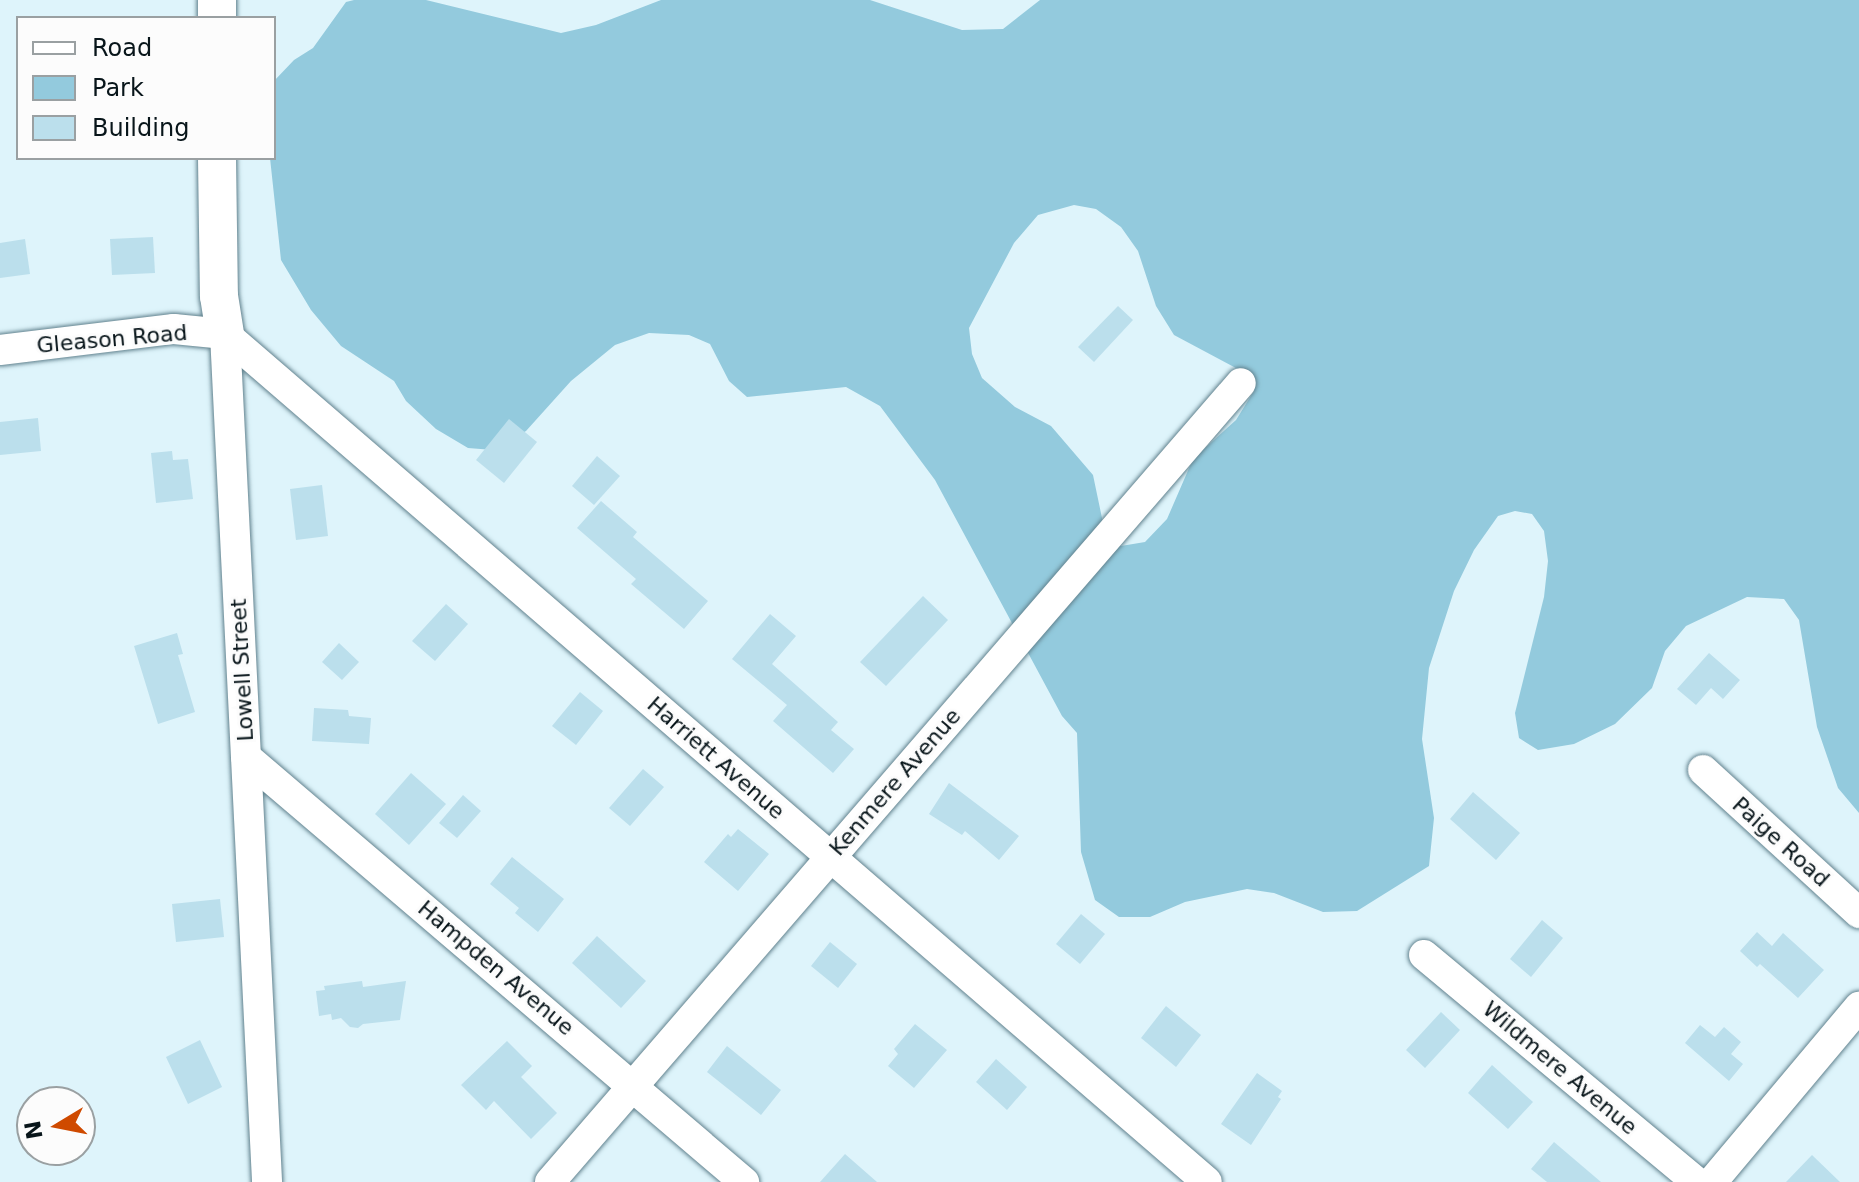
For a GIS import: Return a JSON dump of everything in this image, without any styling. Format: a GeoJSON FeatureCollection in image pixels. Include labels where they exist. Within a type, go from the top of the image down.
{"type":"FeatureCollection","features":[{"type":"Feature","properties":{"kind":"street","name":"Lowell Street"},"geometry":{"type":"LineString","coordinates":[[217,160],[219,296],[225,334],[267,1182]]}},
{"type":"Feature","properties":{"kind":"street","name":"Gleason Road"},"geometry":{"type":"LineString","coordinates":[[0,350],[174,329],[225,334]]}},
{"type":"Feature","properties":{"kind":"street","name":"Harriett Avenue"},"geometry":{"type":"LineString","coordinates":[[225,334],[1207,1182]]}},
{"type":"Feature","properties":{"kind":"street","name":"Kenmere Avenue"},"geometry":{"type":"LineString","coordinates":[[550,1182],[1241,383]]}},
{"type":"Feature","properties":{"kind":"street","name":"Hampden Avenue"},"geometry":{"type":"LineString","coordinates":[[246,757],[744,1182]]}},
{"type":"Feature","properties":{"kind":"street","name":"Paige Road"},"geometry":{"type":"LineString","coordinates":[[1703,770],[1859,913]]}},
{"type":"Feature","properties":{"kind":"street","name":"Wildmere Avenue"},"geometry":{"type":"LineString","coordinates":[[1424,955],[1696,1182]]}},
{"type":"Feature","properties":{"kind":"street"},"geometry":{"type":"LineString","coordinates":[[1712,1182],[1859,1007]]}},
{"type":"Feature","properties":{"kind":"green space"},"geometry":{"type":"Polygon","coordinates":[[[354,0],[426,0],[561,33],[596,25],[661,0],[870,0],[962,30],[1003,29],[1040,0],[1859,0],[1859,813],[1838,788],[1817,727],[1799,620],[1784,599],[1747,597],[1686,626],[1665,651],[1652,688],[1615,724],[1574,744],[1538,750],[1519,738],[1515,713],[1544,597],[1548,561],[1544,531],[1532,514],[1515,511],[1498,516],[1474,550],[1454,591],[1429,668],[1422,739],[1434,818],[1429,866],[1357,911],[1323,912],[1274,893],[1247,889],[1185,902],[1150,917],[1119,917],[1095,900],[1081,852],[1077,733],[1062,716],[935,480],[880,406],[846,387],[747,397],[729,381],[710,344],[689,335],[649,333],[615,345],[571,381],[526,431],[493,450],[468,448],[436,429],[406,401],[394,381],[341,346],[311,310],[281,260],[270,160],[276,160],[276,79],[294,60],[313,48],[346,2],[354,0]],[[1074,205],[1038,215],[1014,243],[969,328],[972,354],[982,378],[1015,407],[1051,426],[1093,475],[1107,542],[1121,546],[1145,542],[1167,519],[1193,459],[1236,420],[1254,391],[1249,375],[1174,335],[1156,306],[1138,251],[1121,227],[1096,209],[1074,205]]]}},
{"type":"Feature","properties":{"kind":"building"},"geometry":{"type":"Polygon","coordinates":[[[153,237],[155,273],[112,275],[110,239],[153,237]]]}},
{"type":"Feature","properties":{"kind":"building"},"geometry":{"type":"Polygon","coordinates":[[[25,239],[30,274],[0,278],[0,243],[25,239]]]}},
{"type":"Feature","properties":{"kind":"building"},"geometry":{"type":"Polygon","coordinates":[[[1118,306],[1133,320],[1094,362],[1078,347],[1118,306]]]}},
{"type":"Feature","properties":{"kind":"building"},"geometry":{"type":"Polygon","coordinates":[[[38,418],[41,451],[0,455],[0,422],[38,418]]]}},
{"type":"Feature","properties":{"kind":"building"},"geometry":{"type":"Polygon","coordinates":[[[509,419],[537,442],[504,483],[476,460],[509,419]]]}},
{"type":"Feature","properties":{"kind":"building"},"geometry":{"type":"Polygon","coordinates":[[[172,451],[173,460],[188,459],[193,499],[156,503],[151,453],[172,451]]]}},
{"type":"Feature","properties":{"kind":"building"},"geometry":{"type":"Polygon","coordinates":[[[597,456],[620,476],[594,505],[572,486],[597,456]]]}},
{"type":"Feature","properties":{"kind":"building"},"geometry":{"type":"Polygon","coordinates":[[[322,485],[328,536],[296,540],[290,489],[322,485]]]}},
{"type":"Feature","properties":{"kind":"building"},"geometry":{"type":"Polygon","coordinates":[[[601,501],[637,532],[633,537],[708,601],[684,629],[631,584],[636,579],[577,528],[601,501]]]}},
{"type":"Feature","properties":{"kind":"building"},"geometry":{"type":"Polygon","coordinates":[[[923,596],[948,620],[886,686],[860,662],[923,596]]]}},
{"type":"Feature","properties":{"kind":"building"},"geometry":{"type":"Polygon","coordinates":[[[446,604],[468,624],[435,661],[412,641],[446,604]]]}},
{"type":"Feature","properties":{"kind":"building"},"geometry":{"type":"Polygon","coordinates":[[[770,614],[796,636],[772,664],[838,722],[831,730],[854,749],[833,773],[773,721],[787,705],[732,659],[770,614]]]}},
{"type":"Feature","properties":{"kind":"building"},"geometry":{"type":"Polygon","coordinates":[[[177,633],[183,654],[178,655],[195,712],[158,724],[134,646],[177,633]]]}},
{"type":"Feature","properties":{"kind":"building"},"geometry":{"type":"Polygon","coordinates":[[[339,643],[359,662],[342,680],[322,662],[339,643]]]}},
{"type":"Feature","properties":{"kind":"building"},"geometry":{"type":"Polygon","coordinates":[[[1709,653],[1740,680],[1723,699],[1711,688],[1696,705],[1677,689],[1709,653]]]}},
{"type":"Feature","properties":{"kind":"building"},"geometry":{"type":"Polygon","coordinates":[[[580,692],[603,711],[576,745],[552,726],[580,692]]]}},
{"type":"Feature","properties":{"kind":"building"},"geometry":{"type":"Polygon","coordinates":[[[314,708],[348,710],[349,716],[371,718],[369,744],[312,741],[314,708]]]}},
{"type":"Feature","properties":{"kind":"building"},"geometry":{"type":"Polygon","coordinates":[[[643,769],[664,787],[630,826],[609,808],[643,769]]]}},
{"type":"Feature","properties":{"kind":"building"},"geometry":{"type":"Polygon","coordinates":[[[411,773],[446,804],[409,845],[375,814],[411,773]]]}},
{"type":"Feature","properties":{"kind":"building"},"geometry":{"type":"Polygon","coordinates":[[[949,783],[1019,836],[999,860],[965,831],[962,835],[929,814],[949,783]]]}},
{"type":"Feature","properties":{"kind":"building"},"geometry":{"type":"Polygon","coordinates":[[[1473,792],[1520,833],[1496,860],[1450,819],[1473,792]]]}},
{"type":"Feature","properties":{"kind":"building"},"geometry":{"type":"Polygon","coordinates":[[[463,795],[481,811],[457,838],[439,823],[463,795]]]}},
{"type":"Feature","properties":{"kind":"building"},"geometry":{"type":"Polygon","coordinates":[[[738,829],[769,854],[738,891],[704,862],[728,834],[731,837],[738,829]]]}},
{"type":"Feature","properties":{"kind":"building"},"geometry":{"type":"Polygon","coordinates":[[[512,857],[564,899],[538,932],[515,913],[519,908],[490,884],[512,857]]]}},
{"type":"Feature","properties":{"kind":"building"},"geometry":{"type":"Polygon","coordinates":[[[220,899],[224,937],[176,942],[172,904],[220,899]]]}},
{"type":"Feature","properties":{"kind":"building"},"geometry":{"type":"Polygon","coordinates":[[[1081,914],[1105,934],[1080,964],[1056,944],[1081,914]]]}},
{"type":"Feature","properties":{"kind":"building"},"geometry":{"type":"Polygon","coordinates":[[[1542,920],[1563,938],[1531,977],[1510,959],[1542,920]]]}},
{"type":"Feature","properties":{"kind":"building"},"geometry":{"type":"Polygon","coordinates":[[[1757,932],[1772,946],[1783,933],[1824,970],[1798,998],[1760,964],[1757,967],[1740,951],[1757,932]]]}},
{"type":"Feature","properties":{"kind":"building"},"geometry":{"type":"Polygon","coordinates":[[[597,936],[646,981],[621,1008],[572,963],[597,936]]]}},
{"type":"Feature","properties":{"kind":"building"},"geometry":{"type":"Polygon","coordinates":[[[830,942],[857,964],[838,988],[811,966],[830,942]]]}},
{"type":"Feature","properties":{"kind":"building"},"geometry":{"type":"Polygon","coordinates":[[[362,981],[363,987],[406,981],[400,1020],[363,1024],[358,1028],[350,1027],[341,1018],[332,1020],[331,1014],[319,1016],[316,991],[325,990],[324,986],[362,981]]]}},
{"type":"Feature","properties":{"kind":"building"},"geometry":{"type":"Polygon","coordinates":[[[1166,1006],[1201,1035],[1176,1067],[1141,1038],[1166,1006]]]}},
{"type":"Feature","properties":{"kind":"building"},"geometry":{"type":"Polygon","coordinates":[[[1441,1012],[1460,1030],[1425,1068],[1406,1050],[1441,1012]]]}},
{"type":"Feature","properties":{"kind":"building"},"geometry":{"type":"Polygon","coordinates":[[[915,1024],[947,1050],[914,1088],[888,1066],[898,1054],[894,1049],[915,1024]]]}},
{"type":"Feature","properties":{"kind":"building"},"geometry":{"type":"Polygon","coordinates":[[[1700,1025],[1715,1037],[1724,1027],[1741,1042],[1731,1054],[1743,1064],[1729,1081],[1685,1043],[1700,1025]]]}},
{"type":"Feature","properties":{"kind":"building"},"geometry":{"type":"Polygon","coordinates":[[[200,1040],[222,1087],[188,1104],[166,1057],[200,1040]]]}},
{"type":"Feature","properties":{"kind":"building"},"geometry":{"type":"Polygon","coordinates":[[[507,1041],[532,1066],[521,1077],[557,1113],[531,1139],[494,1101],[486,1110],[461,1085],[507,1041]]]}},
{"type":"Feature","properties":{"kind":"building"},"geometry":{"type":"Polygon","coordinates":[[[727,1046],[781,1090],[761,1115],[707,1072],[727,1046]]]}},
{"type":"Feature","properties":{"kind":"building"},"geometry":{"type":"Polygon","coordinates":[[[996,1059],[1027,1087],[1007,1110],[976,1082],[996,1059]]]}},
{"type":"Feature","properties":{"kind":"building"},"geometry":{"type":"Polygon","coordinates":[[[1492,1065],[1533,1102],[1508,1129],[1468,1093],[1492,1065]]]}},
{"type":"Feature","properties":{"kind":"building"},"geometry":{"type":"Polygon","coordinates":[[[1257,1073],[1282,1091],[1278,1097],[1281,1099],[1251,1145],[1221,1124],[1257,1073]]]}},
{"type":"Feature","properties":{"kind":"building"},"geometry":{"type":"Polygon","coordinates":[[[1554,1142],[1601,1182],[1547,1182],[1531,1169],[1554,1142]]]}},
{"type":"Feature","properties":{"kind":"building"},"geometry":{"type":"Polygon","coordinates":[[[845,1154],[877,1182],[820,1182],[845,1154]]]}},
{"type":"Feature","properties":{"kind":"building"},"geometry":{"type":"Polygon","coordinates":[[[1812,1155],[1840,1182],[1786,1182],[1812,1155]]]}}]}
